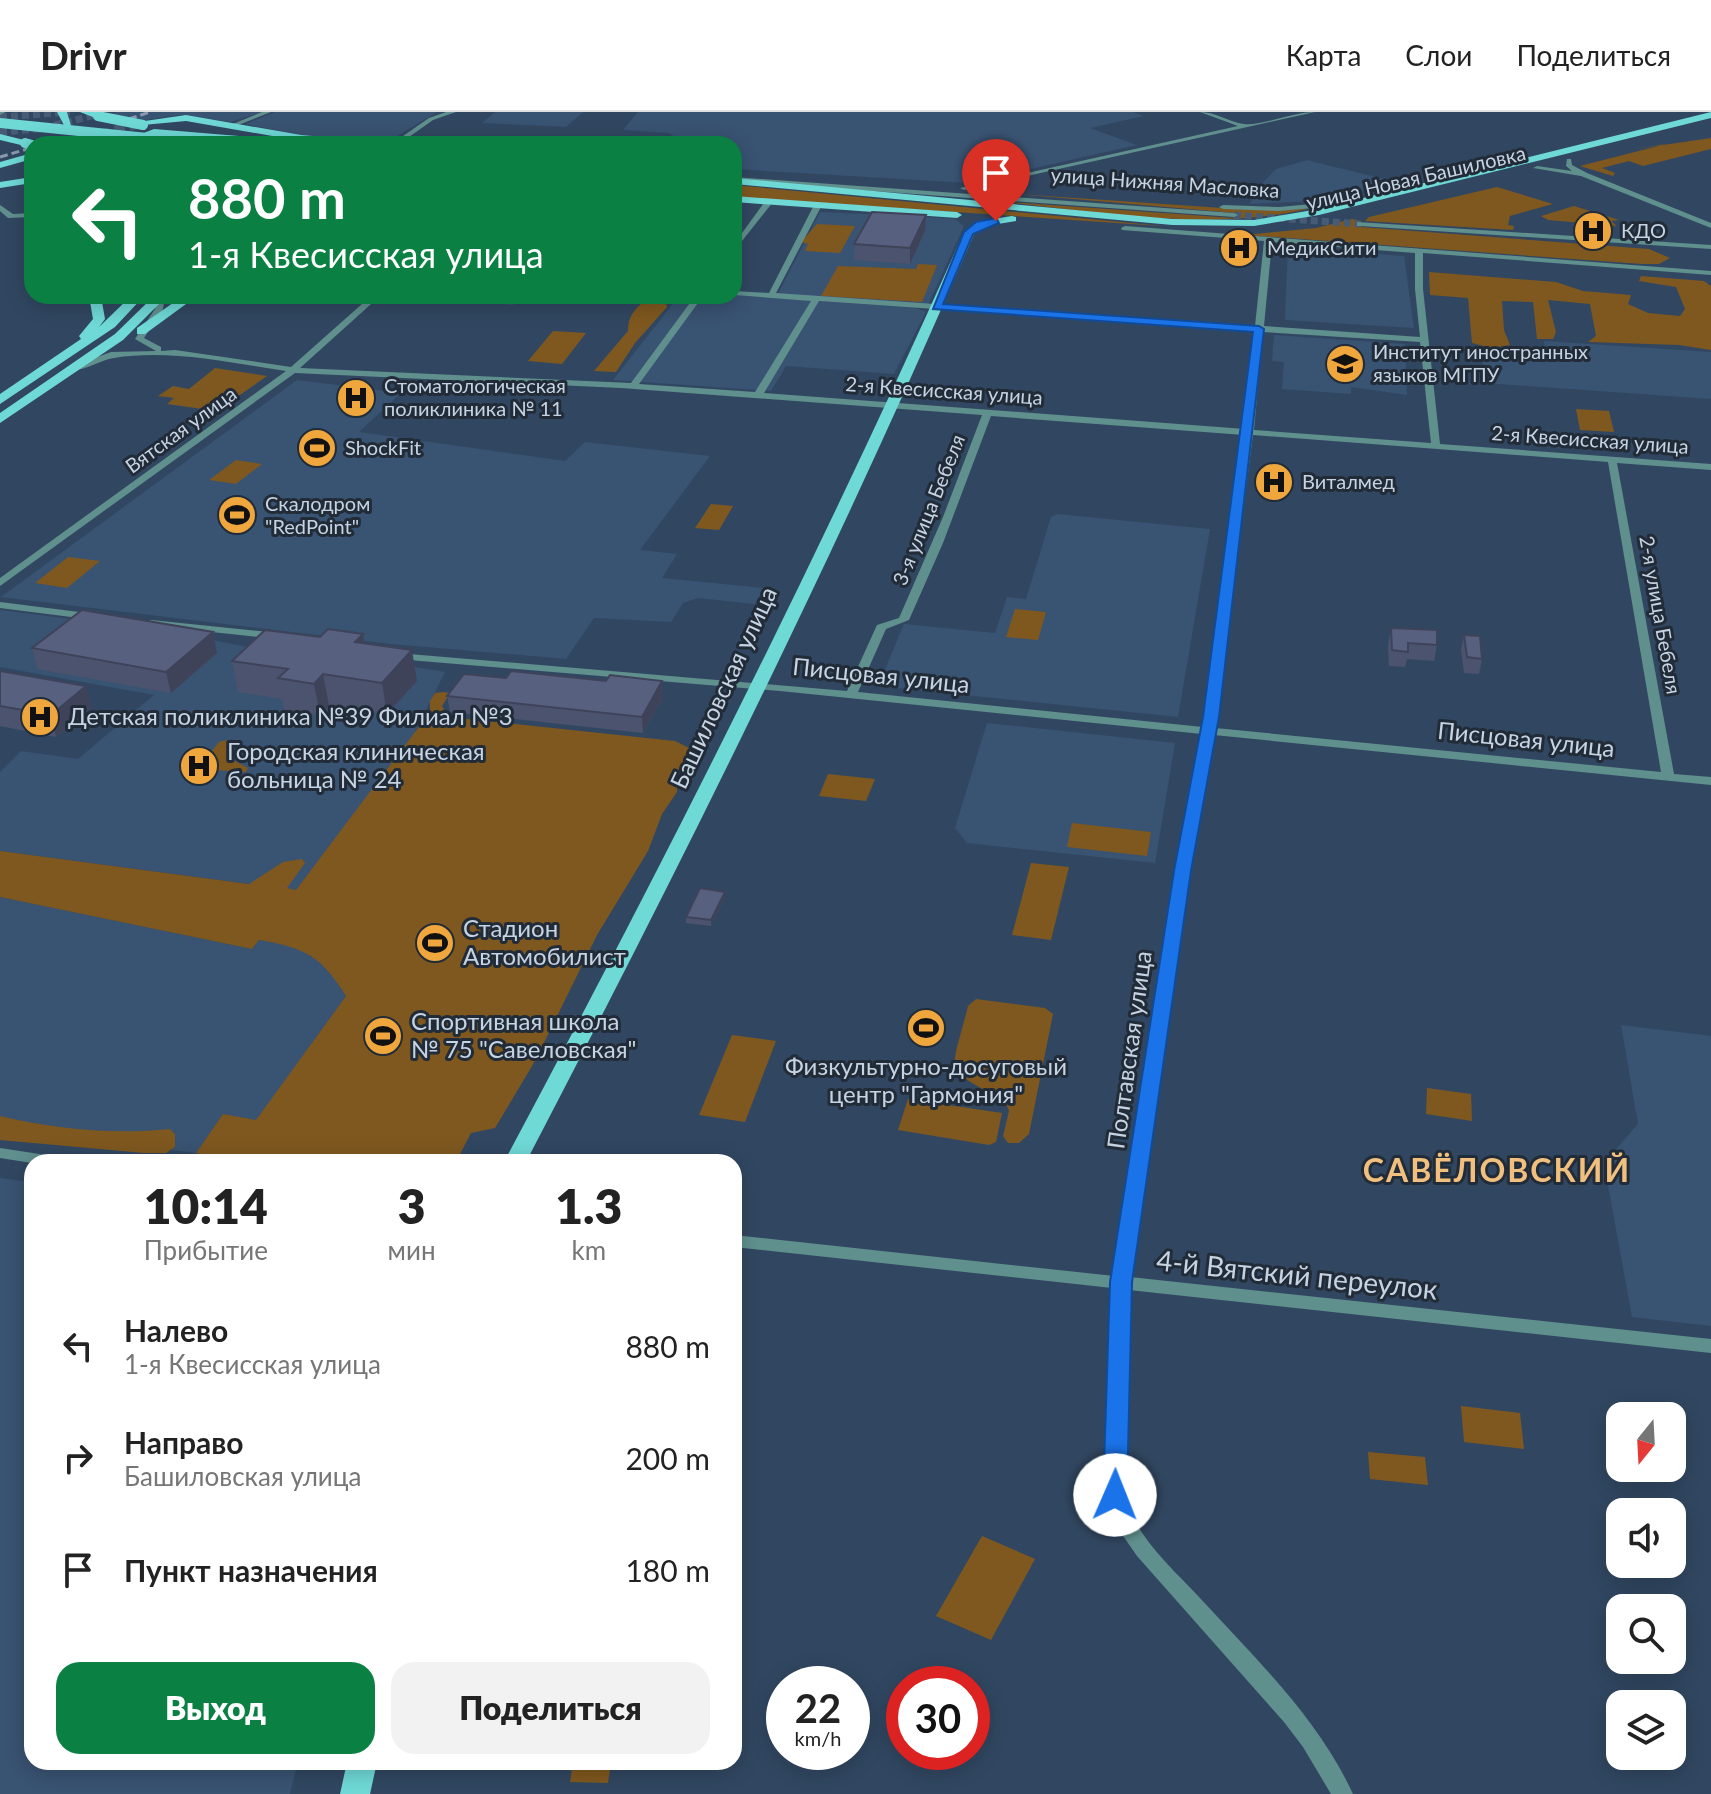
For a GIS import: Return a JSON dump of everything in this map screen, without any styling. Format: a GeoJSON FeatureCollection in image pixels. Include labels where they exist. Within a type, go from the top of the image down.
{"type":"FeatureCollection","features":[{"type":"Feature","properties":{"kind":"main road"},"geometry":{"type":"LineString","coordinates":[[62,112],[73,136]]}},
{"type":"Feature","properties":{"kind":"main road"},"geometry":{"type":"LineString","coordinates":[[89,115],[241,136]]}},
{"type":"Feature","properties":{"kind":"main road"},"geometry":{"type":"LineString","coordinates":[[89,115],[120,136]]}},
{"type":"Feature","properties":{"kind":"main road"},"geometry":{"type":"LineString","coordinates":[[89,115],[97,136]]}},
{"type":"Feature","properties":{"kind":"main road"},"geometry":{"type":"LineString","coordinates":[[143,124],[186,118],[289,136]]}},
{"type":"Feature","properties":{"kind":"main road","name":"улица Новая Башиловка"},"geometry":{"type":"LineString","coordinates":[[1125,228],[1205,232],[1292,226],[1569,160],[1710,118]]}},
{"type":"Feature","properties":{"kind":"main road","name":"улица Новая Башиловка"},"geometry":{"type":"LineString","coordinates":[[1366,201],[1710,118]]}},
{"type":"Feature","properties":{"kind":"main road"},"geometry":{"type":"LineString","coordinates":[[0,123],[128,136]]}},
{"type":"Feature","properties":{"kind":"main road"},"geometry":{"type":"LineString","coordinates":[[0,130],[69,136]]}},
{"type":"Feature","properties":{"kind":"main road"},"geometry":{"type":"LineString","coordinates":[[136,136],[159,132],[209,136]]}},
{"type":"Feature","properties":{"kind":"main road"},"geometry":{"type":"LineString","coordinates":[[0,165],[24,158]]}},
{"type":"Feature","properties":{"kind":"main road","name":"улица Нижняя Масловка"},"geometry":{"type":"LineString","coordinates":[[742,181],[1200,223],[1279,220],[1366,201]]}},
{"type":"Feature","properties":{"kind":"main road"},"geometry":{"type":"LineString","coordinates":[[0,186],[24,182]]}},
{"type":"Feature","properties":{"kind":"main road","name":"улица Нижняя Масловка"},"geometry":{"type":"LineString","coordinates":[[742,200],[1125,228]]}},
{"type":"Feature","properties":{"kind":"main road"},"geometry":{"type":"LineString","coordinates":[[947,214],[965,221],[969,232],[983,223],[1012,219]]}},
{"type":"Feature","properties":{"kind":"main road","name":"Башиловская улица"},"geometry":{"type":"LineString","coordinates":[[519,1154],[637,933],[760,686],[969,232]]}},
{"type":"Feature","properties":{"kind":"main road"},"geometry":{"type":"LineString","coordinates":[[73,351],[98,321],[98,304]]}},
{"type":"Feature","properties":{"kind":"main road"},"geometry":{"type":"LineString","coordinates":[[0,397],[73,351],[121,316],[131,304]]}},
{"type":"Feature","properties":{"kind":"main road"},"geometry":{"type":"LineString","coordinates":[[0,419],[138,323],[154,304]]}},
{"type":"Feature","properties":{"kind":"main road"},"geometry":{"type":"LineString","coordinates":[[98,352],[144,329],[178,304]]}},
{"type":"Feature","properties":{"kind":"main road"},"geometry":{"type":"LineString","coordinates":[[355,1794],[360,1770]]}},
{"type":"Feature","properties":{"kind":"street"},"geometry":{"type":"LineString","coordinates":[[231,126],[268,112]]}},
{"type":"Feature","properties":{"kind":"street"},"geometry":{"type":"LineString","coordinates":[[408,136],[431,119],[453,112]]}},
{"type":"Feature","properties":{"kind":"street"},"geometry":{"type":"LineString","coordinates":[[1203,112],[1246,127]]}},
{"type":"Feature","properties":{"kind":"street"},"geometry":{"type":"LineString","coordinates":[[819,183],[970,188],[1312,112]]}},
{"type":"Feature","properties":{"kind":"street"},"geometry":{"type":"LineString","coordinates":[[1569,160],[1569,166],[1584,175],[1709,226]]}},
{"type":"Feature","properties":{"kind":"street"},"geometry":{"type":"LineString","coordinates":[[1537,168],[1584,175]]}},
{"type":"Feature","properties":{"kind":"street","name":"улица Нижняя Масловка"},"geometry":{"type":"LineString","coordinates":[[999,189],[1015,179]]}},
{"type":"Feature","properties":{"kind":"street","name":"улица Нижняя Масловка"},"geometry":{"type":"LineString","coordinates":[[742,180],[819,183],[1234,215]]}},
{"type":"Feature","properties":{"kind":"street","name":"улица Нижняя Масловка"},"geometry":{"type":"LineString","coordinates":[[999,189],[1003,194],[1034,200]]}},
{"type":"Feature","properties":{"kind":"street","name":"улица Нижняя Масловка"},"geometry":{"type":"LineString","coordinates":[[999,189],[1260,209],[1366,201]]}},
{"type":"Feature","properties":{"kind":"street"},"geometry":{"type":"LineString","coordinates":[[742,238],[769,202]]}},
{"type":"Feature","properties":{"kind":"street"},"geometry":{"type":"LineString","coordinates":[[771,296],[818,205]]}},
{"type":"Feature","properties":{"kind":"street"},"geometry":{"type":"LineString","coordinates":[[0,207],[11,216],[24,215]]}},
{"type":"Feature","properties":{"kind":"street"},"geometry":{"type":"LineString","coordinates":[[1360,224],[1662,245],[1711,245]]}},
{"type":"Feature","properties":{"kind":"street","name":"улица Нижняя Масловка"},"geometry":{"type":"LineString","coordinates":[[1125,228],[1711,273]]}},
{"type":"Feature","properties":{"kind":"street","name":"Полтавская улица"},"geometry":{"type":"LineString","coordinates":[[1268,240],[1249,432],[1208,730],[1182,871],[1121,1282],[1115,1495],[1118,1510],[1142,1547],[1306,1734],[1342,1794]]}},
{"type":"Feature","properties":{"kind":"street"},"geometry":{"type":"LineString","coordinates":[[1613,242],[1659,249],[1674,258],[1662,264],[1621,266]]}},
{"type":"Feature","properties":{"kind":"street"},"geometry":{"type":"LineString","coordinates":[[1647,244],[1711,257]]}},
{"type":"Feature","properties":{"kind":"street"},"geometry":{"type":"LineString","coordinates":[[1419,251],[1436,446]]}},
{"type":"Feature","properties":{"kind":"street"},"geometry":{"type":"LineString","coordinates":[[742,294],[1425,340]]}},
{"type":"Feature","properties":{"kind":"street"},"geometry":{"type":"LineString","coordinates":[[759,394],[816,299]]}},
{"type":"Feature","properties":{"kind":"street"},"geometry":{"type":"LineString","coordinates":[[144,329],[160,304]]}},
{"type":"Feature","properties":{"kind":"street","name":"Вятская улица"},"geometry":{"type":"LineString","coordinates":[[0,583],[293,370],[367,304]]}},
{"type":"Feature","properties":{"kind":"street"},"geometry":{"type":"LineString","coordinates":[[633,386],[693,304]]}},
{"type":"Feature","properties":{"kind":"street","name":"2-я Квесисская улица"},"geometry":{"type":"LineString","coordinates":[[144,329],[139,334],[141,342],[175,353]]}},
{"type":"Feature","properties":{"kind":"street","name":"2-я Квесисская улица"},"geometry":{"type":"LineString","coordinates":[[76,368],[126,353],[175,353],[293,370],[759,394],[1711,467]]}},
{"type":"Feature","properties":{"kind":"street","name":"3-я улица Бебеля"},"geometry":{"type":"LineString","coordinates":[[851,695],[881,627],[903,620],[940,542],[988,412]]}},
{"type":"Feature","properties":{"kind":"street","name":"2-я улица Бебеля"},"geometry":{"type":"LineString","coordinates":[[1612,460],[1668,777]]}},
{"type":"Feature","properties":{"kind":"street"},"geometry":{"type":"LineString","coordinates":[[0,605],[106,618]]}},
{"type":"Feature","properties":{"kind":"street"},"geometry":{"type":"LineString","coordinates":[[143,623],[291,638]]}},
{"type":"Feature","properties":{"kind":"street","name":"Писцовая улица"},"geometry":{"type":"LineString","coordinates":[[387,654],[477,665],[760,686],[1711,781]]}},
{"type":"Feature","properties":{"kind":"street"},"geometry":{"type":"LineString","coordinates":[[0,1153],[24,1157]]}},
{"type":"Feature","properties":{"kind":"street","name":"4-й Вятский переулок"},"geometry":{"type":"LineString","coordinates":[[742,1242],[1711,1346]]}},
{"type":"Feature","properties":{"kind":"shaded area"},"geometry":{"type":"Polygon","coordinates":[[[117,112],[262,112],[230,122],[181,115],[138,121],[110,115],[117,112]]]}},
{"type":"Feature","properties":{"kind":"shaded area"},"geometry":{"type":"Polygon","coordinates":[[[275,112],[437,112],[397,136],[302,136],[246,124],[275,112]]]}},
{"type":"Feature","properties":{"kind":"shaded area"},"geometry":{"type":"Polygon","coordinates":[[[495,112],[583,112],[566,127],[482,123],[495,112]]]}},
{"type":"Feature","properties":{"kind":"shaded area"},"geometry":{"type":"Polygon","coordinates":[[[638,112],[1133,112],[1144,116],[1090,128],[1137,145],[969,183],[742,169],[742,136],[674,136],[669,133],[623,130],[638,112]]]}},
{"type":"Feature","properties":{"kind":"shaded area"},"geometry":{"type":"Polygon","coordinates":[[[1711,138],[1711,149],[1643,166],[1629,161],[1602,168],[1615,173],[1613,176],[1580,166],[1661,145],[1711,138]]]}},
{"type":"Feature","properties":{"kind":"shaded area"},"geometry":{"type":"Polygon","coordinates":[[[1308,160],[1397,182],[1318,201],[1249,204],[1255,197],[1250,196],[1276,169],[1308,160]]]}},
{"type":"Feature","properties":{"kind":"shaded area"},"geometry":{"type":"Polygon","coordinates":[[[742,186],[1163,226],[1218,228],[1161,226],[742,198],[742,186]]]}},
{"type":"Feature","properties":{"kind":"shaded area"},"geometry":{"type":"Polygon","coordinates":[[[1497,187],[1553,204],[1510,216],[1508,225],[1514,226],[1513,230],[1365,221],[1369,217],[1497,187]]]}},
{"type":"Feature","properties":{"kind":"shaded area"},"geometry":{"type":"Polygon","coordinates":[[[1015,194],[1252,210],[1308,209],[1269,216],[1230,219],[1191,219],[1152,218],[995,201],[1233,218],[1235,213],[1015,194]]]}},
{"type":"Feature","properties":{"kind":"shaded area"},"geometry":{"type":"Polygon","coordinates":[[[1574,206],[1619,220],[1611,221],[1617,226],[1548,220],[1541,216],[1574,206]]]}},
{"type":"Feature","properties":{"kind":"shaded area"},"geometry":{"type":"Polygon","coordinates":[[[820,212],[955,219],[964,226],[928,305],[778,294],[820,212]]]}},
{"type":"Feature","properties":{"kind":"shaded area"},"geometry":{"type":"Polygon","coordinates":[[[1352,219],[1361,221],[1361,227],[1649,249],[1670,258],[1659,264],[1642,264],[1245,235],[1316,228],[1352,219]]]}},
{"type":"Feature","properties":{"kind":"shaded area"},"geometry":{"type":"Polygon","coordinates":[[[817,224],[855,226],[840,253],[805,251],[808,244],[801,242],[817,224]]]}},
{"type":"Feature","properties":{"kind":"shaded area"},"geometry":{"type":"Polygon","coordinates":[[[1288,247],[1404,256],[1414,328],[1285,320],[1288,247]]]}},
{"type":"Feature","properties":{"kind":"shaded area"},"geometry":{"type":"Polygon","coordinates":[[[918,264],[937,265],[922,302],[821,296],[838,266],[916,269],[918,264]]]}},
{"type":"Feature","properties":{"kind":"shaded area"},"geometry":{"type":"Polygon","coordinates":[[[1429,272],[1556,282],[1583,291],[1631,295],[1628,304],[1648,313],[1680,316],[1685,309],[1676,287],[1639,281],[1641,276],[1704,281],[1711,286],[1711,350],[1679,345],[1588,342],[1596,336],[1590,304],[1548,300],[1556,332],[1553,339],[1537,339],[1533,302],[1502,301],[1504,330],[1510,345],[1491,348],[1472,343],[1468,298],[1430,295],[1429,272]]]}},
{"type":"Feature","properties":{"kind":"shaded area"},"geometry":{"type":"Polygon","coordinates":[[[742,296],[917,308],[926,312],[894,374],[786,366],[771,391],[613,380],[673,304],[742,304],[742,296]]]}},
{"type":"Feature","properties":{"kind":"shaded area"},"geometry":{"type":"Polygon","coordinates":[[[641,304],[666,304],[667,307],[635,343],[616,372],[594,371],[628,331],[634,311],[641,304]]]}},
{"type":"Feature","properties":{"kind":"shaded area"},"geometry":{"type":"Polygon","coordinates":[[[553,331],[586,333],[562,364],[528,361],[553,331]]]}},
{"type":"Feature","properties":{"kind":"shaded area","name":"Институт иностранных языков МГПУ"},"geometry":{"type":"Polygon","coordinates":[[[1274,335],[1405,344],[1407,395],[1351,387],[1351,394],[1282,389],[1284,362],[1272,361],[1274,335]]]}},
{"type":"Feature","properties":{"kind":"shaded area"},"geometry":{"type":"Polygon","coordinates":[[[1544,341],[1711,352],[1711,399],[1485,383],[1481,347],[1545,352],[1544,341]]]}},
{"type":"Feature","properties":{"kind":"shaded area"},"geometry":{"type":"Polygon","coordinates":[[[215,368],[267,376],[217,411],[167,404],[174,398],[158,396],[173,386],[189,389],[215,368]]]}},
{"type":"Feature","properties":{"kind":"shaded area"},"geometry":{"type":"Polygon","coordinates":[[[297,380],[401,393],[359,432],[565,461],[585,442],[710,456],[640,550],[677,554],[662,578],[764,588],[755,604],[698,598],[683,603],[671,622],[594,618],[566,659],[391,644],[1,597],[297,380]]]}},
{"type":"Feature","properties":{"kind":"shaded area"},"geometry":{"type":"Polygon","coordinates":[[[1576,409],[1609,411],[1614,432],[1580,430],[1576,409]]]}},
{"type":"Feature","properties":{"kind":"shaded area"},"geometry":{"type":"Polygon","coordinates":[[[236,460],[262,464],[236,484],[209,480],[236,460]]]}},
{"type":"Feature","properties":{"kind":"shaded area"},"geometry":{"type":"Polygon","coordinates":[[[711,504],[733,506],[719,530],[695,528],[711,504]]]}},
{"type":"Feature","properties":{"kind":"shaded area"},"geometry":{"type":"Polygon","coordinates":[[[1057,514],[1210,529],[1178,717],[878,686],[904,624],[995,633],[1007,597],[1026,599],[1051,517],[1057,514]]]}},
{"type":"Feature","properties":{"kind":"shaded area"},"geometry":{"type":"Polygon","coordinates":[[[68,557],[100,561],[67,588],[35,583],[68,557]]]}},
{"type":"Feature","properties":{"kind":"shaded area"},"geometry":{"type":"Polygon","coordinates":[[[1015,609],[1046,612],[1038,640],[1006,637],[1015,609]]]}},
{"type":"Feature","properties":{"kind":"shaded area","name":"Городская клиническая больница № 24"},"geometry":{"type":"Polygon","coordinates":[[[0,610],[165,631],[259,649],[271,643],[445,672],[412,738],[296,890],[0,851],[0,772],[21,751],[78,759],[154,695],[0,667],[0,610]]]}},
{"type":"Feature","properties":{"kind":"shaded area","name":"Стадион Автомобилист"},"geometry":{"type":"Polygon","coordinates":[[[435,693],[450,693],[442,706],[448,717],[675,741],[691,749],[677,778],[677,792],[662,814],[648,851],[597,935],[535,1061],[495,1128],[471,1133],[460,1154],[196,1153],[223,1114],[256,1120],[346,996],[320,963],[289,946],[259,940],[252,949],[0,897],[0,851],[249,884],[283,862],[302,859],[305,863],[287,888],[296,890],[424,720],[430,721],[430,701],[435,693]]]}},
{"type":"Feature","properties":{"kind":"shaded area"},"geometry":{"type":"Polygon","coordinates":[[[987,723],[1175,743],[1155,863],[967,843],[955,828],[987,723]]]}},
{"type":"Feature","properties":{"kind":"shaded area"},"geometry":{"type":"Polygon","coordinates":[[[226,740],[235,761],[248,768],[246,772],[213,770],[202,764],[219,742],[226,740]]]}},
{"type":"Feature","properties":{"kind":"shaded area"},"geometry":{"type":"Polygon","coordinates":[[[828,774],[875,779],[866,801],[819,796],[828,774]]]}},
{"type":"Feature","properties":{"kind":"shaded area"},"geometry":{"type":"Polygon","coordinates":[[[1072,823],[1151,832],[1147,856],[1067,847],[1072,823]]]}},
{"type":"Feature","properties":{"kind":"shaded area"},"geometry":{"type":"Polygon","coordinates":[[[1031,863],[1069,867],[1051,940],[1012,935],[1031,863]]]}},
{"type":"Feature","properties":{"kind":"shaded area"},"geometry":{"type":"Polygon","coordinates":[[[0,897],[252,949],[259,940],[296,946],[326,965],[346,996],[256,1121],[223,1114],[196,1153],[0,1129],[0,897]]]}},
{"type":"Feature","properties":{"kind":"shaded area"},"geometry":{"type":"Polygon","coordinates":[[[976,999],[1045,1008],[1053,1014],[1029,1134],[1019,1143],[1008,1143],[1003,1136],[1009,1111],[1005,1101],[969,1081],[956,1067],[957,1045],[968,1006],[976,999]]]}},
{"type":"Feature","properties":{"kind":"shaded area"},"geometry":{"type":"Polygon","coordinates":[[[1621,1025],[1711,1036],[1711,1326],[1632,1317],[1604,1163],[1638,1124],[1621,1025]]]}},
{"type":"Feature","properties":{"kind":"shaded area"},"geometry":{"type":"Polygon","coordinates":[[[732,1035],[776,1041],[745,1122],[699,1115],[732,1035]]]}},
{"type":"Feature","properties":{"kind":"shaded area"},"geometry":{"type":"Polygon","coordinates":[[[1427,1088],[1471,1094],[1472,1121],[1426,1114],[1427,1088]]]}},
{"type":"Feature","properties":{"kind":"shaded area"},"geometry":{"type":"Polygon","coordinates":[[[908,1099],[1002,1113],[996,1142],[989,1145],[898,1130],[908,1099]]]}},
{"type":"Feature","properties":{"kind":"shaded area"},"geometry":{"type":"Polygon","coordinates":[[[0,1116],[84,1130],[170,1129],[175,1134],[175,1147],[166,1153],[144,1153],[0,1140],[0,1116]]]}},
{"type":"Feature","properties":{"kind":"shaded area"},"geometry":{"type":"Polygon","coordinates":[[[0,1178],[24,1181],[24,1770],[296,1770],[290,1794],[0,1794],[0,1178]]]}},
{"type":"Feature","properties":{"kind":"shaded area"},"geometry":{"type":"Polygon","coordinates":[[[1461,1406],[1520,1413],[1524,1449],[1464,1442],[1461,1406]]]}},
{"type":"Feature","properties":{"kind":"shaded area"},"geometry":{"type":"Polygon","coordinates":[[[1368,1452],[1425,1457],[1428,1485],[1370,1479],[1368,1452]]]}},
{"type":"Feature","properties":{"kind":"shaded area"},"geometry":{"type":"Polygon","coordinates":[[[982,1536],[1035,1559],[991,1640],[936,1616],[982,1536]]]}},
{"type":"Feature","properties":{"kind":"shaded area"},"geometry":{"type":"Polygon","coordinates":[[[572,1770],[610,1770],[608,1783],[570,1782],[572,1770]]]}},
{"type":"Feature","properties":{"kind":"building"},"geometry":{"type":"Polygon","coordinates":[[[872,212],[926,215],[910,248],[854,244],[872,212]]]}},
{"type":"Feature","properties":{"kind":"building"},"geometry":{"type":"Polygon","coordinates":[[[82,610],[213,632],[166,672],[32,648],[82,610]]]}},
{"type":"Feature","properties":{"kind":"building"},"geometry":{"type":"Polygon","coordinates":[[[1391,628],[1437,630],[1437,645],[1408,643],[1408,652],[1392,650],[1391,628]]]}},
{"type":"Feature","properties":{"kind":"building"},"geometry":{"type":"Polygon","coordinates":[[[328,629],[363,634],[355,642],[412,650],[382,683],[323,674],[314,684],[278,678],[288,669],[232,661],[265,630],[320,637],[328,629]]]}},
{"type":"Feature","properties":{"kind":"building"},"geometry":{"type":"Polygon","coordinates":[[[1464,635],[1480,636],[1482,659],[1467,657],[1464,635]]]}},
{"type":"Feature","properties":{"kind":"building"},"geometry":{"type":"Polygon","coordinates":[[[0,671],[86,686],[51,715],[0,706],[0,671]]]}},
{"type":"Feature","properties":{"kind":"building"},"geometry":{"type":"Polygon","coordinates":[[[511,671],[606,681],[610,675],[662,681],[642,717],[447,696],[464,674],[506,678],[511,671]]]}},
{"type":"Feature","properties":{"kind":"building"},"geometry":{"type":"Polygon","coordinates":[[[700,888],[725,892],[711,920],[686,917],[700,888]]]}},
{"type":"Feature","properties":{"kind":"tunnel"},"geometry":{"type":"LineString","coordinates":[[0,117],[70,112]]}},
{"type":"Feature","properties":{"kind":"tunnel"},"geometry":{"type":"LineString","coordinates":[[0,132],[39,129],[107,112]]}},
{"type":"Feature","properties":{"kind":"tunnel"},"geometry":{"type":"LineString","coordinates":[[98,136],[143,122]]}},
{"type":"Feature","properties":{"kind":"tunnel"},"geometry":{"type":"LineString","coordinates":[[1234,215],[1360,224]]}},
{"type":"Feature","properties":{"kind":"railway"},"geometry":{"type":"LineString","coordinates":[[129,119],[150,112]]}},
{"type":"Feature","properties":{"kind":"railway"},"geometry":{"type":"LineString","coordinates":[[0,157],[24,150]]}},
{"type":"Feature","properties":{"kind":"place","name":"КДО"},"geometry":{"type":"Point","coordinates":[1593,231]}},
{"type":"Feature","properties":{"kind":"place","name":"МедикСити"},"geometry":{"type":"Point","coordinates":[1239,248]}},
{"type":"Feature","properties":{"kind":"place","name":"Институт иностранных языков МГПУ"},"geometry":{"type":"Point","coordinates":[1345,364]}},
{"type":"Feature","properties":{"kind":"place","name":"Стоматологическая поликлиника № 11"},"geometry":{"type":"Point","coordinates":[356,398]}},
{"type":"Feature","properties":{"kind":"place","name":"ShockFit"},"geometry":{"type":"Point","coordinates":[317,448]}},
{"type":"Feature","properties":{"kind":"place","name":"Виталмед"},"geometry":{"type":"Point","coordinates":[1274,482]}},
{"type":"Feature","properties":{"kind":"place","name":"Скалодром \"RedPoint\""},"geometry":{"type":"Point","coordinates":[237,515]}},
{"type":"Feature","properties":{"kind":"place","name":"Детская поликлиника №39 Филиал №3"},"geometry":{"type":"Point","coordinates":[40,717]}},
{"type":"Feature","properties":{"kind":"place","name":"Городская клиническая больница № 24"},"geometry":{"type":"Point","coordinates":[199,766]}},
{"type":"Feature","properties":{"kind":"place","name":"Стадион Автомобилист"},"geometry":{"type":"Point","coordinates":[435,943]}},
{"type":"Feature","properties":{"kind":"place","name":"Физкультурно-досуговый центр \"Гармония\""},"geometry":{"type":"Point","coordinates":[926,1028]}},
{"type":"Feature","properties":{"kind":"place","name":"Спортивная школа № 75 \"Савеловская\""},"geometry":{"type":"Point","coordinates":[383,1036]}},
{"type":"Feature","properties":{"kind":"district","name":"САВЁЛОВСКИЙ"},"geometry":{"type":"Point","coordinates":[1497,1171]}},
{"type":"Feature","properties":{"kind":"route"},"geometry":{"type":"LineString","coordinates":[[996,221],[980,224],[969,232],[937,307],[1259,329],[1249,432],[1211,717],[1182,871],[1121,1282],[1115,1495]]}}]}
